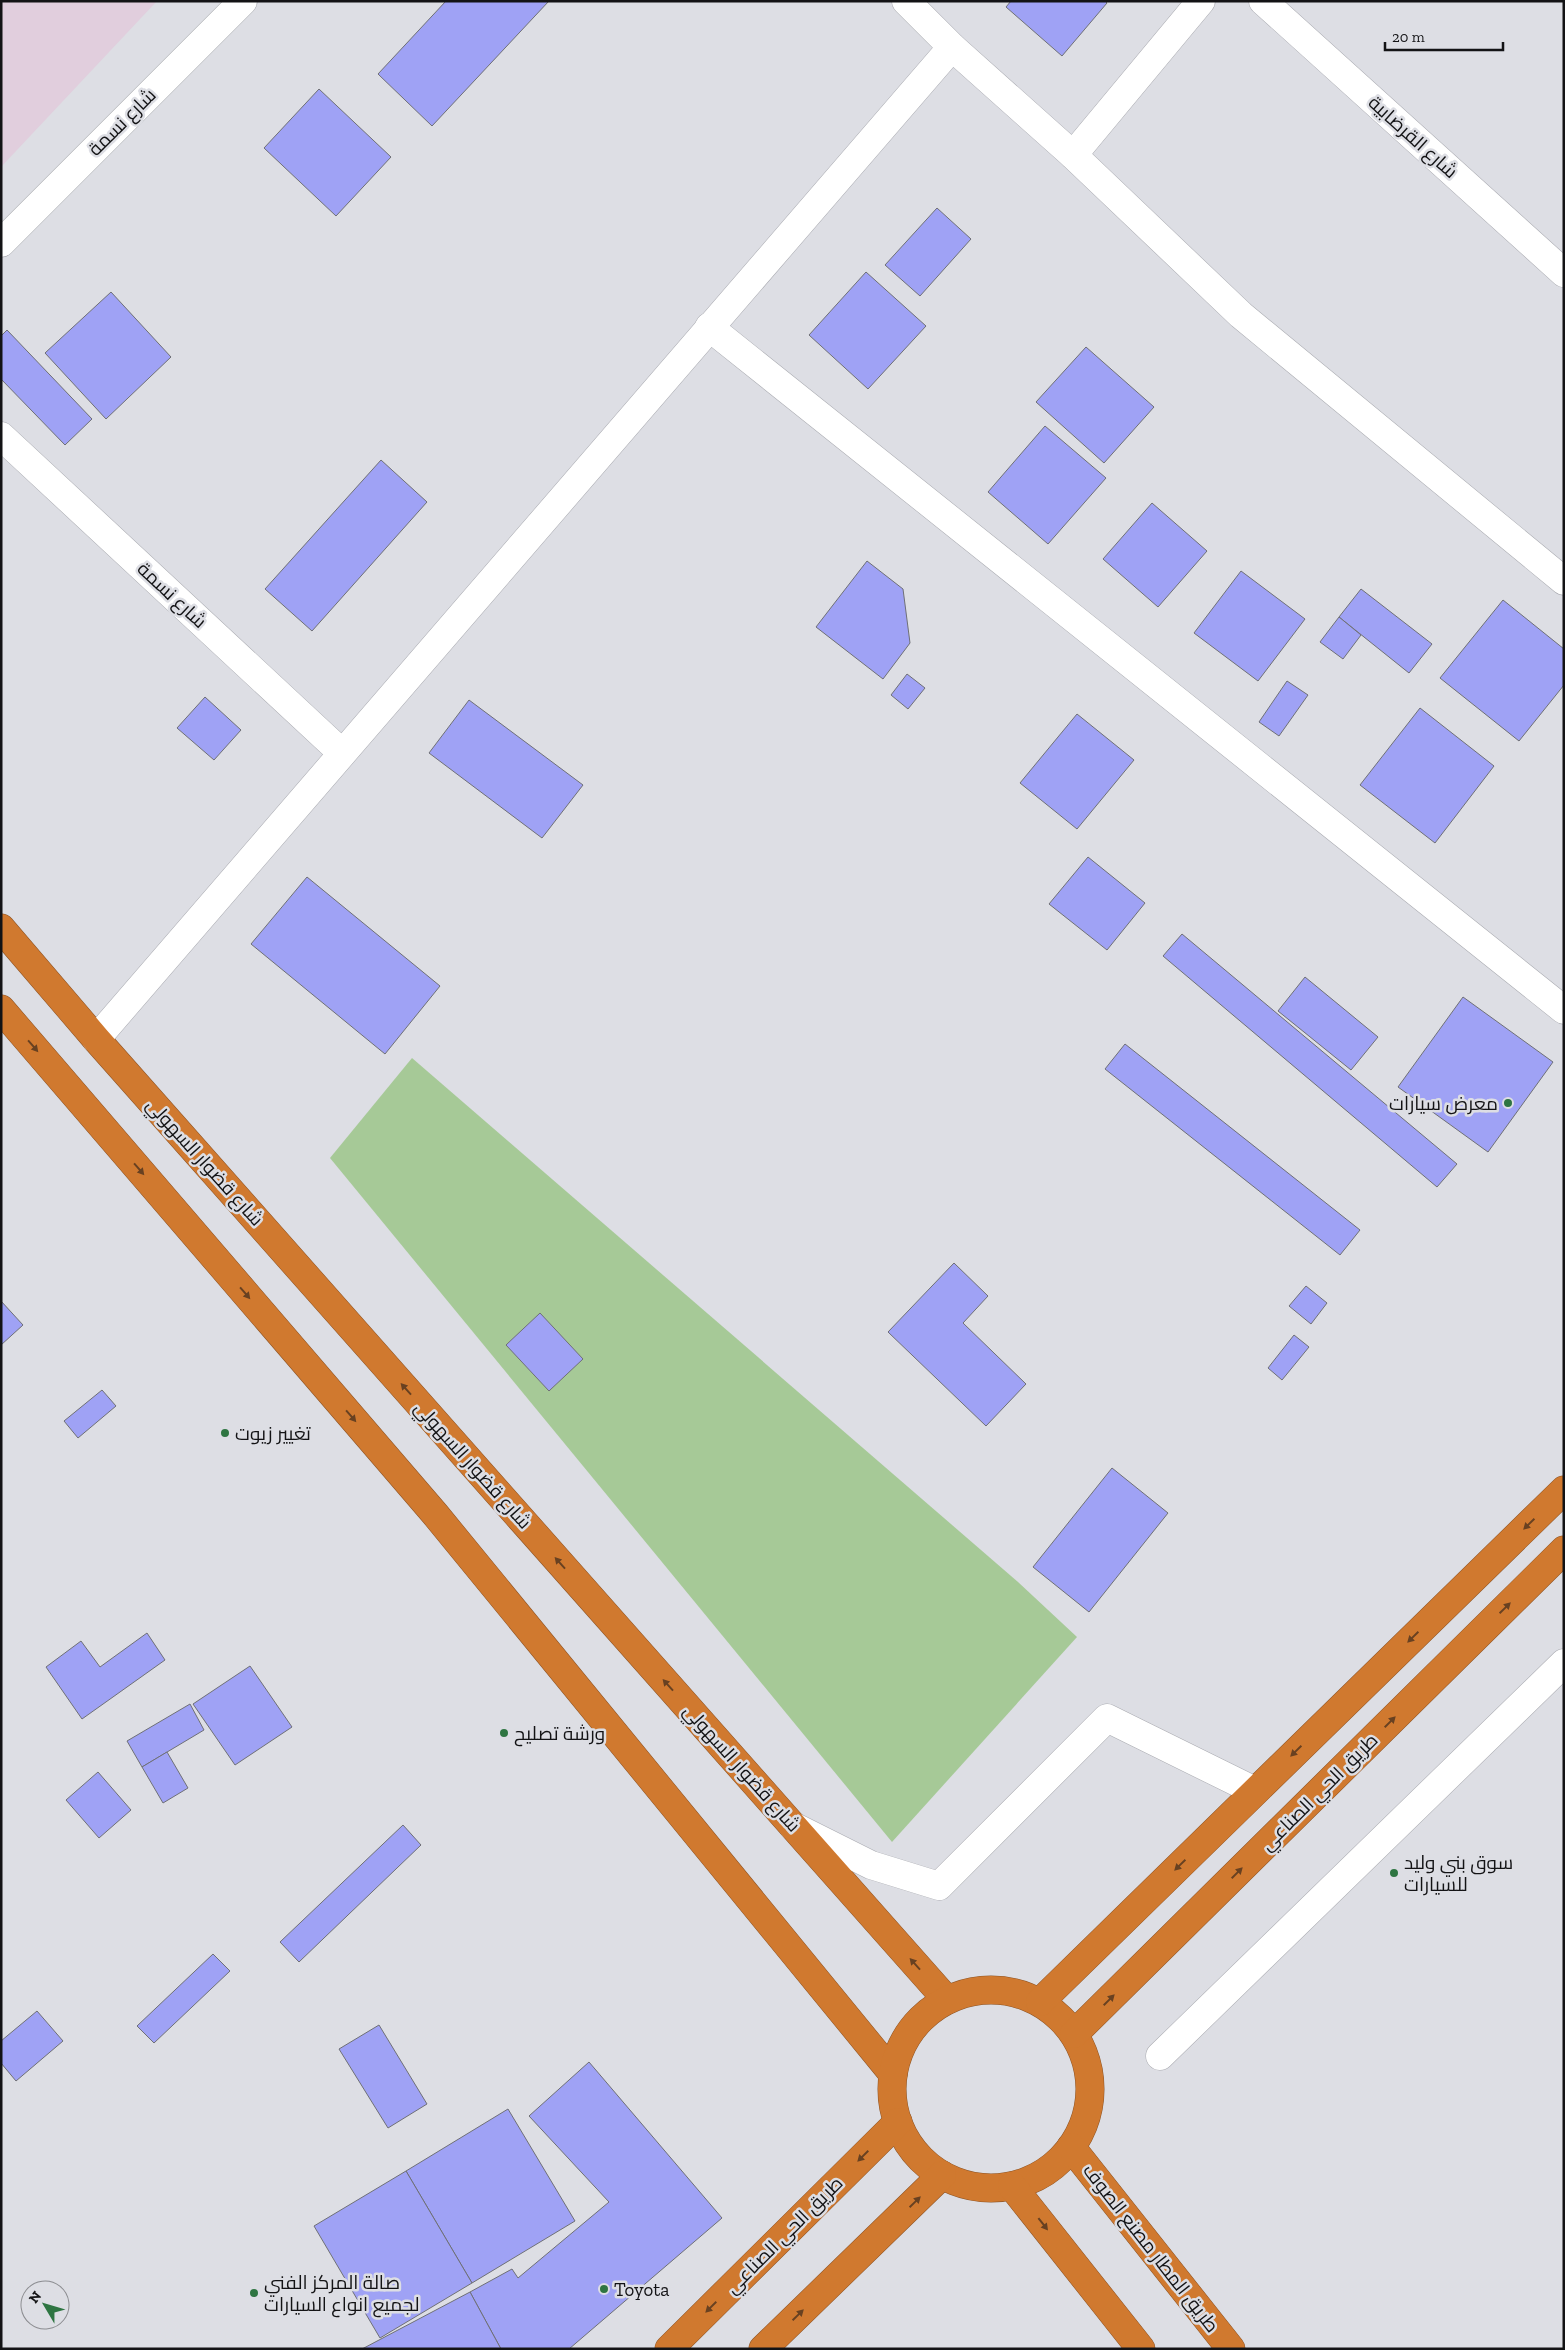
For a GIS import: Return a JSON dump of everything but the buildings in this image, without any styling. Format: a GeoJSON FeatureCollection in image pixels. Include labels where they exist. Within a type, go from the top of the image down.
{"type":"FeatureCollection","features":[{"type":"Feature","properties":{"kind":"highway","name":"شارع قضوار السهولي"},"geometry":{"type":"LineString","coordinates":[[1,928],[96,1039],[947,2000]]}},
{"type":"Feature","properties":{"kind":"highway"},"geometry":{"type":"LineString","coordinates":[[1,1009],[435,1514],[894,2074]]}},
{"type":"Feature","properties":{"kind":"highway"},"geometry":{"type":"LineString","coordinates":[[1040,2002],[1564,1490]]}},
{"type":"Feature","properties":{"kind":"highway","name":"طريق الحي الصناعي"},"geometry":{"type":"LineString","coordinates":[[1074,2034],[1564,1550]]}},
{"type":"Feature","properties":{"kind":"highway"},"geometry":{"type":"LineString","coordinates":[[994,1990],[1017,1993],[1040,2002],[1059,2016],[1074,2034],[1085,2056],[1090,2079],[1089,2103],[1083,2126],[1071,2147],[1055,2165],[1035,2178],[1012,2186],[989,2188],[965,2185],[942,2176],[924,2162],[908,2143],[898,2122],[893,2098],[894,2074],[900,2052],[911,2030],[928,2013],[947,2000],[970,1992],[994,1990]]}},
{"type":"Feature","properties":{"kind":"highway","name":"طريق الحي الصناعي"},"geometry":{"type":"LineString","coordinates":[[669,2349],[898,2122]]}},
{"type":"Feature","properties":{"kind":"highway","name":"طريق المطار مصنع الصوف"},"geometry":{"type":"LineString","coordinates":[[1071,2147],[1231,2349]]}},
{"type":"Feature","properties":{"kind":"highway"},"geometry":{"type":"LineString","coordinates":[[762,2349],[942,2176]]}},
{"type":"Feature","properties":{"kind":"highway"},"geometry":{"type":"LineString","coordinates":[[1012,2186],[1141,2349]]}},
{"type":"Feature","properties":{"kind":"street","name":"شارع نسمة"},"geometry":{"type":"LineString","coordinates":[[1,243],[243,1]]}},
{"type":"Feature","properties":{"kind":"street"},"geometry":{"type":"LineString","coordinates":[[906,1],[952,47],[1073,155],[1241,315],[1564,581]]}},
{"type":"Feature","properties":{"kind":"street"},"geometry":{"type":"LineString","coordinates":[[1073,155],[1201,1]]}},
{"type":"Feature","properties":{"kind":"street","name":"شارع القرضابية"},"geometry":{"type":"LineString","coordinates":[[1263,1],[1564,273]]}},
{"type":"Feature","properties":{"kind":"street"},"geometry":{"type":"LineString","coordinates":[[96,1039],[952,47]]}},
{"type":"Feature","properties":{"kind":"street"},"geometry":{"type":"LineString","coordinates":[[710,327],[1564,1010]]}},
{"type":"Feature","properties":{"kind":"street","name":"شارع نسمة"},"geometry":{"type":"LineString","coordinates":[[1,436],[342,753]]}},
{"type":"Feature","properties":{"kind":"street"},"geometry":{"type":"LineString","coordinates":[[1160,2056],[1564,1663]]}},
{"type":"Feature","properties":{"kind":"street"},"geometry":{"type":"LineString","coordinates":[[793,1826],[871,1865],[940,1886],[1107,1718],[1255,1791]]}},
{"type":"Feature","properties":{"kind":"shaded area"},"geometry":{"type":"Polygon","coordinates":[[[1,1],[157,1],[1,167],[1,1]]]}},
{"type":"Feature","properties":{"kind":"green space"},"geometry":{"type":"Polygon","coordinates":[[[412,1058],[1018,1582],[1077,1637],[892,1842],[330,1158],[412,1058]]]}},
{"type":"Feature","properties":{"kind":"place","name":"معرض سيارات"},"geometry":{"type":"Point","coordinates":[1508,1103]}},
{"type":"Feature","properties":{"kind":"place","name":"تغيير زيوت"},"geometry":{"type":"Point","coordinates":[225,1433]}},
{"type":"Feature","properties":{"kind":"place","name":"ورشة تصليح"},"geometry":{"type":"Point","coordinates":[504,1733]}},
{"type":"Feature","properties":{"kind":"place","name":"سوق بني وليد للسيارات"},"geometry":{"type":"Point","coordinates":[1394,1873]}},
{"type":"Feature","properties":{"kind":"place","name":"Toyota"},"geometry":{"type":"Point","coordinates":[604,2289]}},
{"type":"Feature","properties":{"kind":"place","name":"صالة المركز الفني لجميع انواع السيارات"},"geometry":{"type":"Point","coordinates":[254,2293]}}]}
